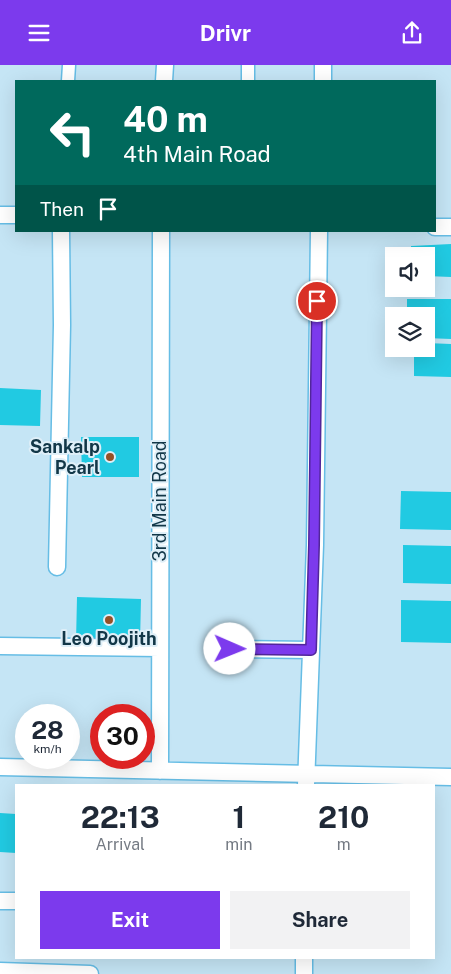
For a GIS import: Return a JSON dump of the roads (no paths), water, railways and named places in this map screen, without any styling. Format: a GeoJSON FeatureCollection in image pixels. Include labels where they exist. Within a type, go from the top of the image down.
{"type":"FeatureCollection","features":[{"type":"Feature","properties":{"kind":"street"},"geometry":{"type":"LineString","coordinates":[[68,80],[69,65]]}},
{"type":"Feature","properties":{"kind":"street"},"geometry":{"type":"LineString","coordinates":[[164,80],[165,65]]}},
{"type":"Feature","properties":{"kind":"street"},"geometry":{"type":"LineString","coordinates":[[248,65],[248,80]]}},
{"type":"Feature","properties":{"kind":"street"},"geometry":{"type":"LineString","coordinates":[[323,65],[323,80]]}},
{"type":"Feature","properties":{"kind":"street"},"geometry":{"type":"LineString","coordinates":[[0,215],[15,215]]}},
{"type":"Feature","properties":{"kind":"street"},"geometry":{"type":"LineString","coordinates":[[436,227],[451,227]]}},
{"type":"Feature","properties":{"kind":"street"},"geometry":{"type":"LineString","coordinates":[[57,567],[62,334],[61,232]]}},
{"type":"Feature","properties":{"kind":"street","name":"3rd Main Road"},"geometry":{"type":"LineString","coordinates":[[160,771],[161,232]]}},
{"type":"Feature","properties":{"kind":"street"},"geometry":{"type":"LineString","coordinates":[[306,780],[314,545],[319,232]]}},
{"type":"Feature","properties":{"kind":"street"},"geometry":{"type":"LineString","coordinates":[[0,646],[160,648]]}},
{"type":"Feature","properties":{"kind":"street"},"geometry":{"type":"LineString","coordinates":[[230,649],[311,650]]}},
{"type":"Feature","properties":{"kind":"street"},"geometry":{"type":"LineString","coordinates":[[0,767],[160,771],[306,780],[451,777]]}},
{"type":"Feature","properties":{"kind":"street"},"geometry":{"type":"LineString","coordinates":[[0,901],[15,901]]}},
{"type":"Feature","properties":{"kind":"street"},"geometry":{"type":"LineString","coordinates":[[304,959],[304,974]]}},
{"type":"Feature","properties":{"kind":"street"},"geometry":{"type":"LineString","coordinates":[[0,971],[90,974]]}},
{"type":"Feature","properties":{"kind":"place","name":"Sankalp Pearl"},"geometry":{"type":"Point","coordinates":[110,457]}},
{"type":"Feature","properties":{"kind":"place","name":"Leo Poojith"},"geometry":{"type":"Point","coordinates":[109,620]}}]}
